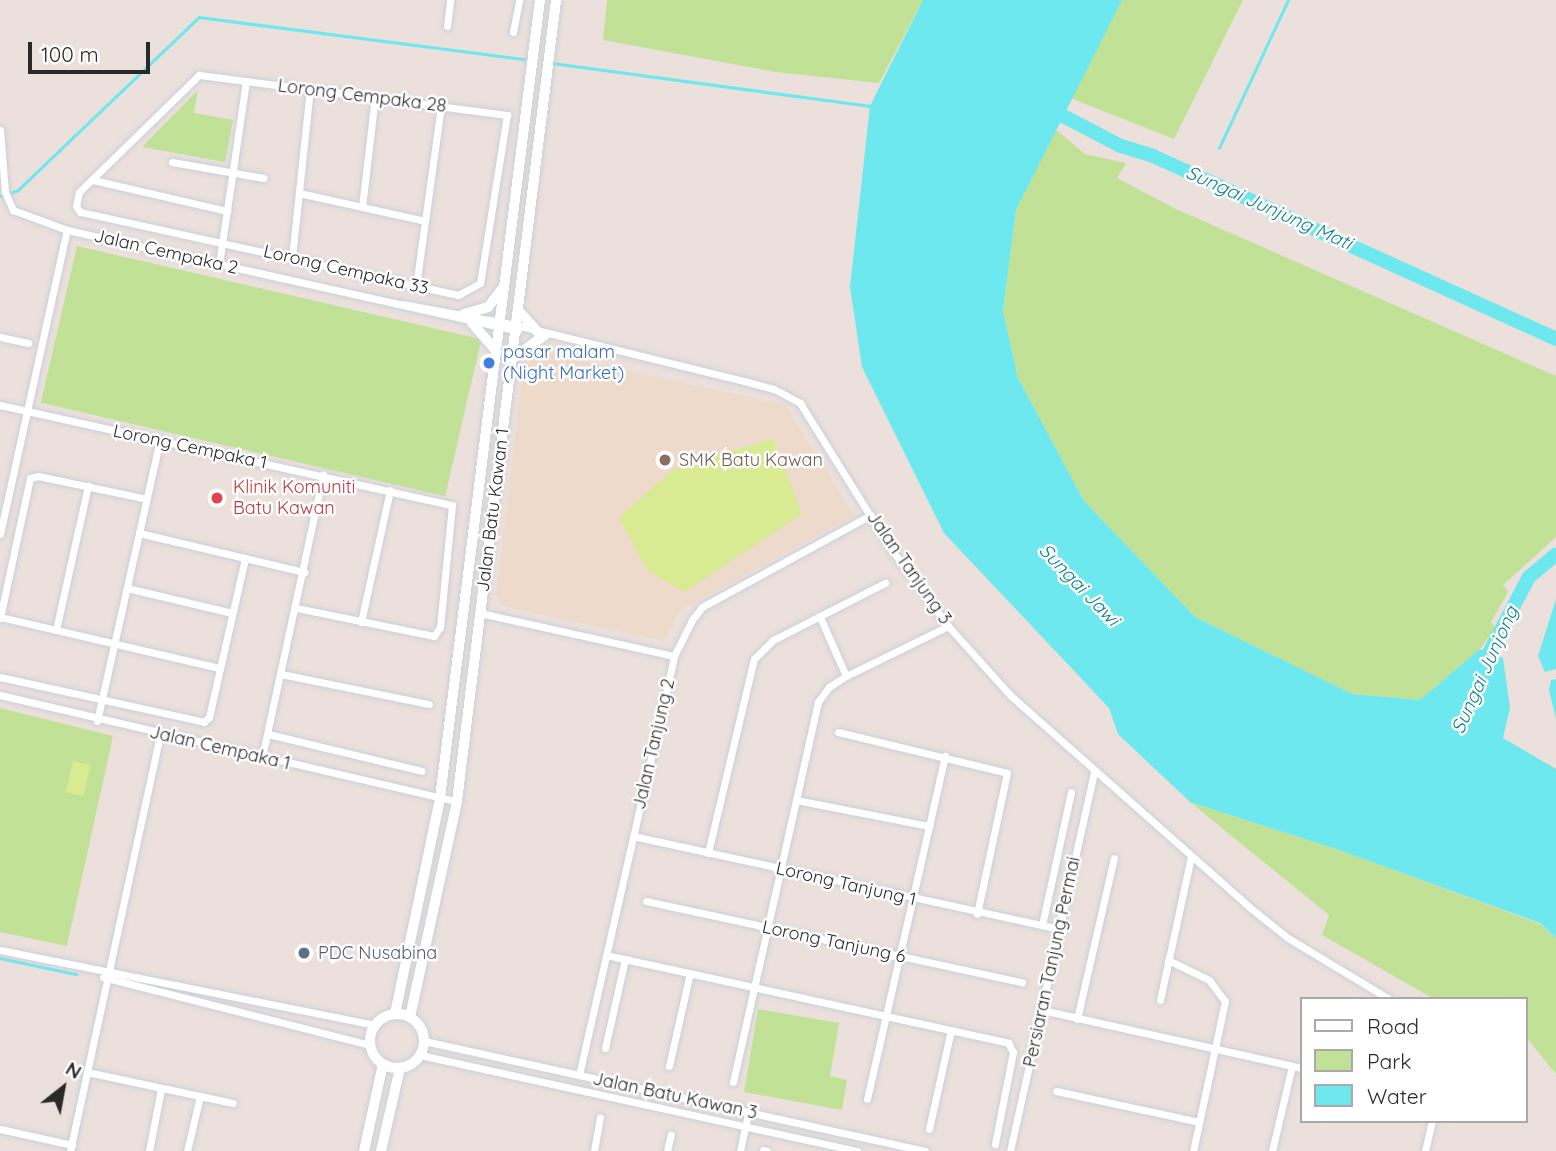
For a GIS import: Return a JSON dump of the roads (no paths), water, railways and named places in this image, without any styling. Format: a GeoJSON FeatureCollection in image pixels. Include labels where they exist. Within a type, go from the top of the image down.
{"type":"FeatureCollection","features":[{"type":"Feature","properties":{"kind":"street"},"geometry":{"type":"LineString","coordinates":[[447,26],[450,0]]}},
{"type":"Feature","properties":{"kind":"street"},"geometry":{"type":"LineString","coordinates":[[513,32],[519,0]]}},
{"type":"Feature","properties":{"kind":"street","name":"Jalan Batu Kawan 1"},"geometry":{"type":"LineString","coordinates":[[395,1014],[440,798],[540,0]]}},
{"type":"Feature","properties":{"kind":"street","name":"Jalan Batu Kawan 1"},"geometry":{"type":"LineString","coordinates":[[410,1017],[457,801],[512,359],[518,329],[518,310],[556,0]]}},
{"type":"Feature","properties":{"kind":"street","name":"Lorong Cempaka 28"},"geometry":{"type":"LineString","coordinates":[[93,180],[194,77],[247,81],[507,114]]}},
{"type":"Feature","properties":{"kind":"street"},"geometry":{"type":"LineString","coordinates":[[219,264],[247,81]]}},
{"type":"Feature","properties":{"kind":"street"},"geometry":{"type":"LineString","coordinates":[[292,257],[310,89]]}},
{"type":"Feature","properties":{"kind":"street"},"geometry":{"type":"LineString","coordinates":[[362,207],[375,97]]}},
{"type":"Feature","properties":{"kind":"street"},"geometry":{"type":"LineString","coordinates":[[416,286],[441,106]]}},
{"type":"Feature","properties":{"kind":"street","name":"Lorong Cempaka 33"},"geometry":{"type":"LineString","coordinates":[[93,180],[76,198],[76,206],[86,215],[292,257],[458,295],[474,289],[485,276],[507,114]]}},
{"type":"Feature","properties":{"kind":"street","name":"Jalan Cempaka 2"},"geometry":{"type":"LineString","coordinates":[[0,130],[6,196],[13,210],[67,230],[518,329]]}},
{"type":"Feature","properties":{"kind":"street"},"geometry":{"type":"LineString","coordinates":[[172,163],[231,175],[264,178]]}},
{"type":"Feature","properties":{"kind":"street"},"geometry":{"type":"LineString","coordinates":[[93,180],[227,211]]}},
{"type":"Feature","properties":{"kind":"street"},"geometry":{"type":"LineString","coordinates":[[299,193],[425,221]]}},
{"type":"Feature","properties":{"kind":"street"},"geometry":{"type":"LineString","coordinates":[[0,534],[67,230]]}},
{"type":"Feature","properties":{"kind":"street"},"geometry":{"type":"LineString","coordinates":[[496,351],[468,319],[488,307],[504,286]]}},
{"type":"Feature","properties":{"kind":"street"},"geometry":{"type":"LineString","coordinates":[[512,359],[542,334],[518,310]]}},
{"type":"Feature","properties":{"kind":"street","name":"Jalan Tanjung 3"},"geometry":{"type":"LineString","coordinates":[[518,329],[788,395],[809,413],[871,515],[948,626],[1011,696],[1191,857],[1288,937],[1386,997]]}},
{"type":"Feature","properties":{"kind":"street"},"geometry":{"type":"LineString","coordinates":[[0,337],[28,343]]}},
{"type":"Feature","properties":{"kind":"street","name":"Lorong Cempaka 1"},"geometry":{"type":"LineString","coordinates":[[0,405],[449,502],[455,515],[437,634],[431,637],[361,622]]}},
{"type":"Feature","properties":{"kind":"street"},"geometry":{"type":"LineString","coordinates":[[97,721],[160,440]]}},
{"type":"Feature","properties":{"kind":"street"},"geometry":{"type":"LineString","coordinates":[[262,757],[323,475]]}},
{"type":"Feature","properties":{"kind":"street"},"geometry":{"type":"LineString","coordinates":[[147,499],[38,476],[28,482],[0,617],[220,668],[244,558]]}},
{"type":"Feature","properties":{"kind":"street"},"geometry":{"type":"LineString","coordinates":[[56,630],[88,486]]}},
{"type":"Feature","properties":{"kind":"street"},"geometry":{"type":"LineString","coordinates":[[296,608],[361,622],[390,490]]}},
{"type":"Feature","properties":{"kind":"street","name":"Jalan Tanjung 2"},"geometry":{"type":"LineString","coordinates":[[579,1076],[674,656],[702,607],[871,515]]}},
{"type":"Feature","properties":{"kind":"street"},"geometry":{"type":"LineString","coordinates":[[139,533],[304,572]]}},
{"type":"Feature","properties":{"kind":"street"},"geometry":{"type":"LineString","coordinates":[[708,853],[748,672],[773,640],[885,583]]}},
{"type":"Feature","properties":{"kind":"street"},"geometry":{"type":"LineString","coordinates":[[127,588],[232,613]]}},
{"type":"Feature","properties":{"kind":"street"},"geometry":{"type":"LineString","coordinates":[[480,613],[674,656]]}},
{"type":"Feature","properties":{"kind":"street"},"geometry":{"type":"LineString","coordinates":[[820,617],[846,676]]}},
{"type":"Feature","properties":{"kind":"street"},"geometry":{"type":"LineString","coordinates":[[733,1082],[818,702],[829,687],[846,676],[948,626]]}},
{"type":"Feature","properties":{"kind":"street","name":"Jalan Cempaka 1"},"geometry":{"type":"LineString","coordinates":[[3,678],[194,723],[208,718],[220,668]]}},
{"type":"Feature","properties":{"kind":"street"},"geometry":{"type":"LineString","coordinates":[[281,674],[429,704]]}},
{"type":"Feature","properties":{"kind":"street","name":"Jalan Cempaka 1"},"geometry":{"type":"LineString","coordinates":[[0,695],[97,721],[457,801]]}},
{"type":"Feature","properties":{"kind":"street"},"geometry":{"type":"LineString","coordinates":[[838,733],[1004,770],[1008,777],[977,914]]}},
{"type":"Feature","properties":{"kind":"street"},"geometry":{"type":"LineString","coordinates":[[268,734],[422,771]]}},
{"type":"Feature","properties":{"kind":"street"},"geometry":{"type":"LineString","coordinates":[[0,1129],[71,1148],[160,735]]}},
{"type":"Feature","properties":{"kind":"street"},"geometry":{"type":"LineString","coordinates":[[867,1099],[945,756]]}},
{"type":"Feature","properties":{"kind":"street","name":"Persiaran Tanjung Permai"},"geometry":{"type":"LineString","coordinates":[[1010,1151],[1094,772]]}},
{"type":"Feature","properties":{"kind":"street"},"geometry":{"type":"LineString","coordinates":[[1042,925],[1071,792]]}},
{"type":"Feature","properties":{"kind":"street"},"geometry":{"type":"LineString","coordinates":[[796,800],[929,826]]}},
{"type":"Feature","properties":{"kind":"street","name":"Lorong Tanjung 1"},"geometry":{"type":"LineString","coordinates":[[633,836],[912,901],[1059,929]]}},
{"type":"Feature","properties":{"kind":"street"},"geometry":{"type":"LineString","coordinates":[[1160,1000],[1191,857]]}},
{"type":"Feature","properties":{"kind":"street"},"geometry":{"type":"LineString","coordinates":[[1077,1019],[1114,858]]}},
{"type":"Feature","properties":{"kind":"street","name":"Lorong Tanjung 6"},"geometry":{"type":"LineString","coordinates":[[646,901],[1022,982]]}},
{"type":"Feature","properties":{"kind":"street"},"geometry":{"type":"LineString","coordinates":[[0,950],[370,1045],[383,1064],[400,1068]]}},
{"type":"Feature","properties":{"kind":"street"},"geometry":{"type":"LineString","coordinates":[[606,955],[1008,1043],[1013,1052],[995,1144]]}},
{"type":"Feature","properties":{"kind":"street"},"geometry":{"type":"LineString","coordinates":[[605,1048],[625,959]]}},
{"type":"Feature","properties":{"kind":"street"},"geometry":{"type":"LineString","coordinates":[[1168,960],[1197,972],[1221,992],[1224,1012],[1193,1151]]}},
{"type":"Feature","properties":{"kind":"street"},"geometry":{"type":"LineString","coordinates":[[669,1066],[690,973]]}},
{"type":"Feature","properties":{"kind":"street"},"geometry":{"type":"LineString","coordinates":[[108,976],[375,1025],[395,1014],[410,1017],[420,1027],[424,1041],[420,1055],[400,1068],[381,1151]]}},
{"type":"Feature","properties":{"kind":"street"},"geometry":{"type":"LineString","coordinates":[[1042,1010],[1300,1068]]}},
{"type":"Feature","properties":{"kind":"street"},"geometry":{"type":"LineString","coordinates":[[370,1045],[375,1025]]}},
{"type":"Feature","properties":{"kind":"street"},"geometry":{"type":"LineString","coordinates":[[929,1129],[951,1030]]}},
{"type":"Feature","properties":{"kind":"street","name":"Jalan Batu Kawan 3"},"geometry":{"type":"LineString","coordinates":[[424,1041],[925,1151]]}},
{"type":"Feature","properties":{"kind":"street","name":"Jalan Batu Kawan 3"},"geometry":{"type":"LineString","coordinates":[[420,1055],[858,1151]]}},
{"type":"Feature","properties":{"kind":"street"},"geometry":{"type":"LineString","coordinates":[[364,1151],[383,1064]]}},
{"type":"Feature","properties":{"kind":"street"},"geometry":{"type":"LineString","coordinates":[[1275,1150],[1292,1066]]}},
{"type":"Feature","properties":{"kind":"street"},"geometry":{"type":"LineString","coordinates":[[87,1072],[233,1102]]}},
{"type":"Feature","properties":{"kind":"street"},"geometry":{"type":"LineString","coordinates":[[149,1151],[161,1089]]}},
{"type":"Feature","properties":{"kind":"street"},"geometry":{"type":"LineString","coordinates":[[1056,1091],[1199,1122]]}},
{"type":"Feature","properties":{"kind":"street"},"geometry":{"type":"LineString","coordinates":[[187,1151],[200,1096]]}},
{"type":"Feature","properties":{"kind":"street"},"geometry":{"type":"LineString","coordinates":[[740,1151],[748,1112]]}},
{"type":"Feature","properties":{"kind":"street"},"geometry":{"type":"LineString","coordinates":[[594,1151],[600,1118]]}},
{"type":"Feature","properties":{"kind":"street"},"geometry":{"type":"LineString","coordinates":[[1425,1151],[1432,1123]]}},
{"type":"Feature","properties":{"kind":"street"},"geometry":{"type":"LineString","coordinates":[[667,1151],[671,1134]]}},
{"type":"Feature","properties":{"kind":"water","name":"Sungai Jawi"},"geometry":{"type":"Polygon","coordinates":[[[923,0],[1122,0],[1016,210],[1003,311],[1018,378],[1084,501],[1195,617],[1352,694],[1420,700],[1480,649],[1503,658],[1510,708],[1503,738],[1556,769],[1556,938],[1540,923],[1339,850],[1190,802],[1118,734],[1109,708],[944,533],[862,367],[850,287],[870,106],[923,0]]]}},
{"type":"Feature","properties":{"kind":"water"},"geometry":{"type":"Polygon","coordinates":[[[1556,599],[1556,669],[1545,672],[1538,656],[1556,599]]]}},
{"type":"Feature","properties":{"kind":"water"},"geometry":{"type":"Polygon","coordinates":[[[1556,679],[1556,719],[1549,690],[1551,680],[1556,679]]]}},
{"type":"Feature","properties":{"kind":"waterway"},"geometry":{"type":"LineString","coordinates":[[1219,148],[1288,0]]}},
{"type":"Feature","properties":{"kind":"waterway"},"geometry":{"type":"LineString","coordinates":[[0,196],[18,190],[199,17],[528,60]]}},
{"type":"Feature","properties":{"kind":"waterway"},"geometry":{"type":"LineString","coordinates":[[552,63],[872,106]]}},
{"type":"Feature","properties":{"kind":"waterway","name":"Sungai Junjung Mati"},"geometry":{"type":"LineString","coordinates":[[1044,106],[1121,146],[1153,156],[1556,339]]}},
{"type":"Feature","properties":{"kind":"waterway","name":"Sungai Junjong"},"geometry":{"type":"LineString","coordinates":[[1481,668],[1529,577],[1556,554]]}},
{"type":"Feature","properties":{"kind":"waterway"},"geometry":{"type":"LineString","coordinates":[[0,958],[76,974]]}},
{"type":"Feature","properties":{"kind":"place","name":"pasar malam (Night Market)"},"geometry":{"type":"Point","coordinates":[489,363]}},
{"type":"Feature","properties":{"kind":"place","name":"SMK Batu Kawan"},"geometry":{"type":"Point","coordinates":[665,460]}},
{"type":"Feature","properties":{"kind":"place","name":"Klinik Komuniti Batu Kawan"},"geometry":{"type":"Point","coordinates":[217,498]}},
{"type":"Feature","properties":{"kind":"place","name":"PDC Nusabina"},"geometry":{"type":"Point","coordinates":[304,953]}}]}
